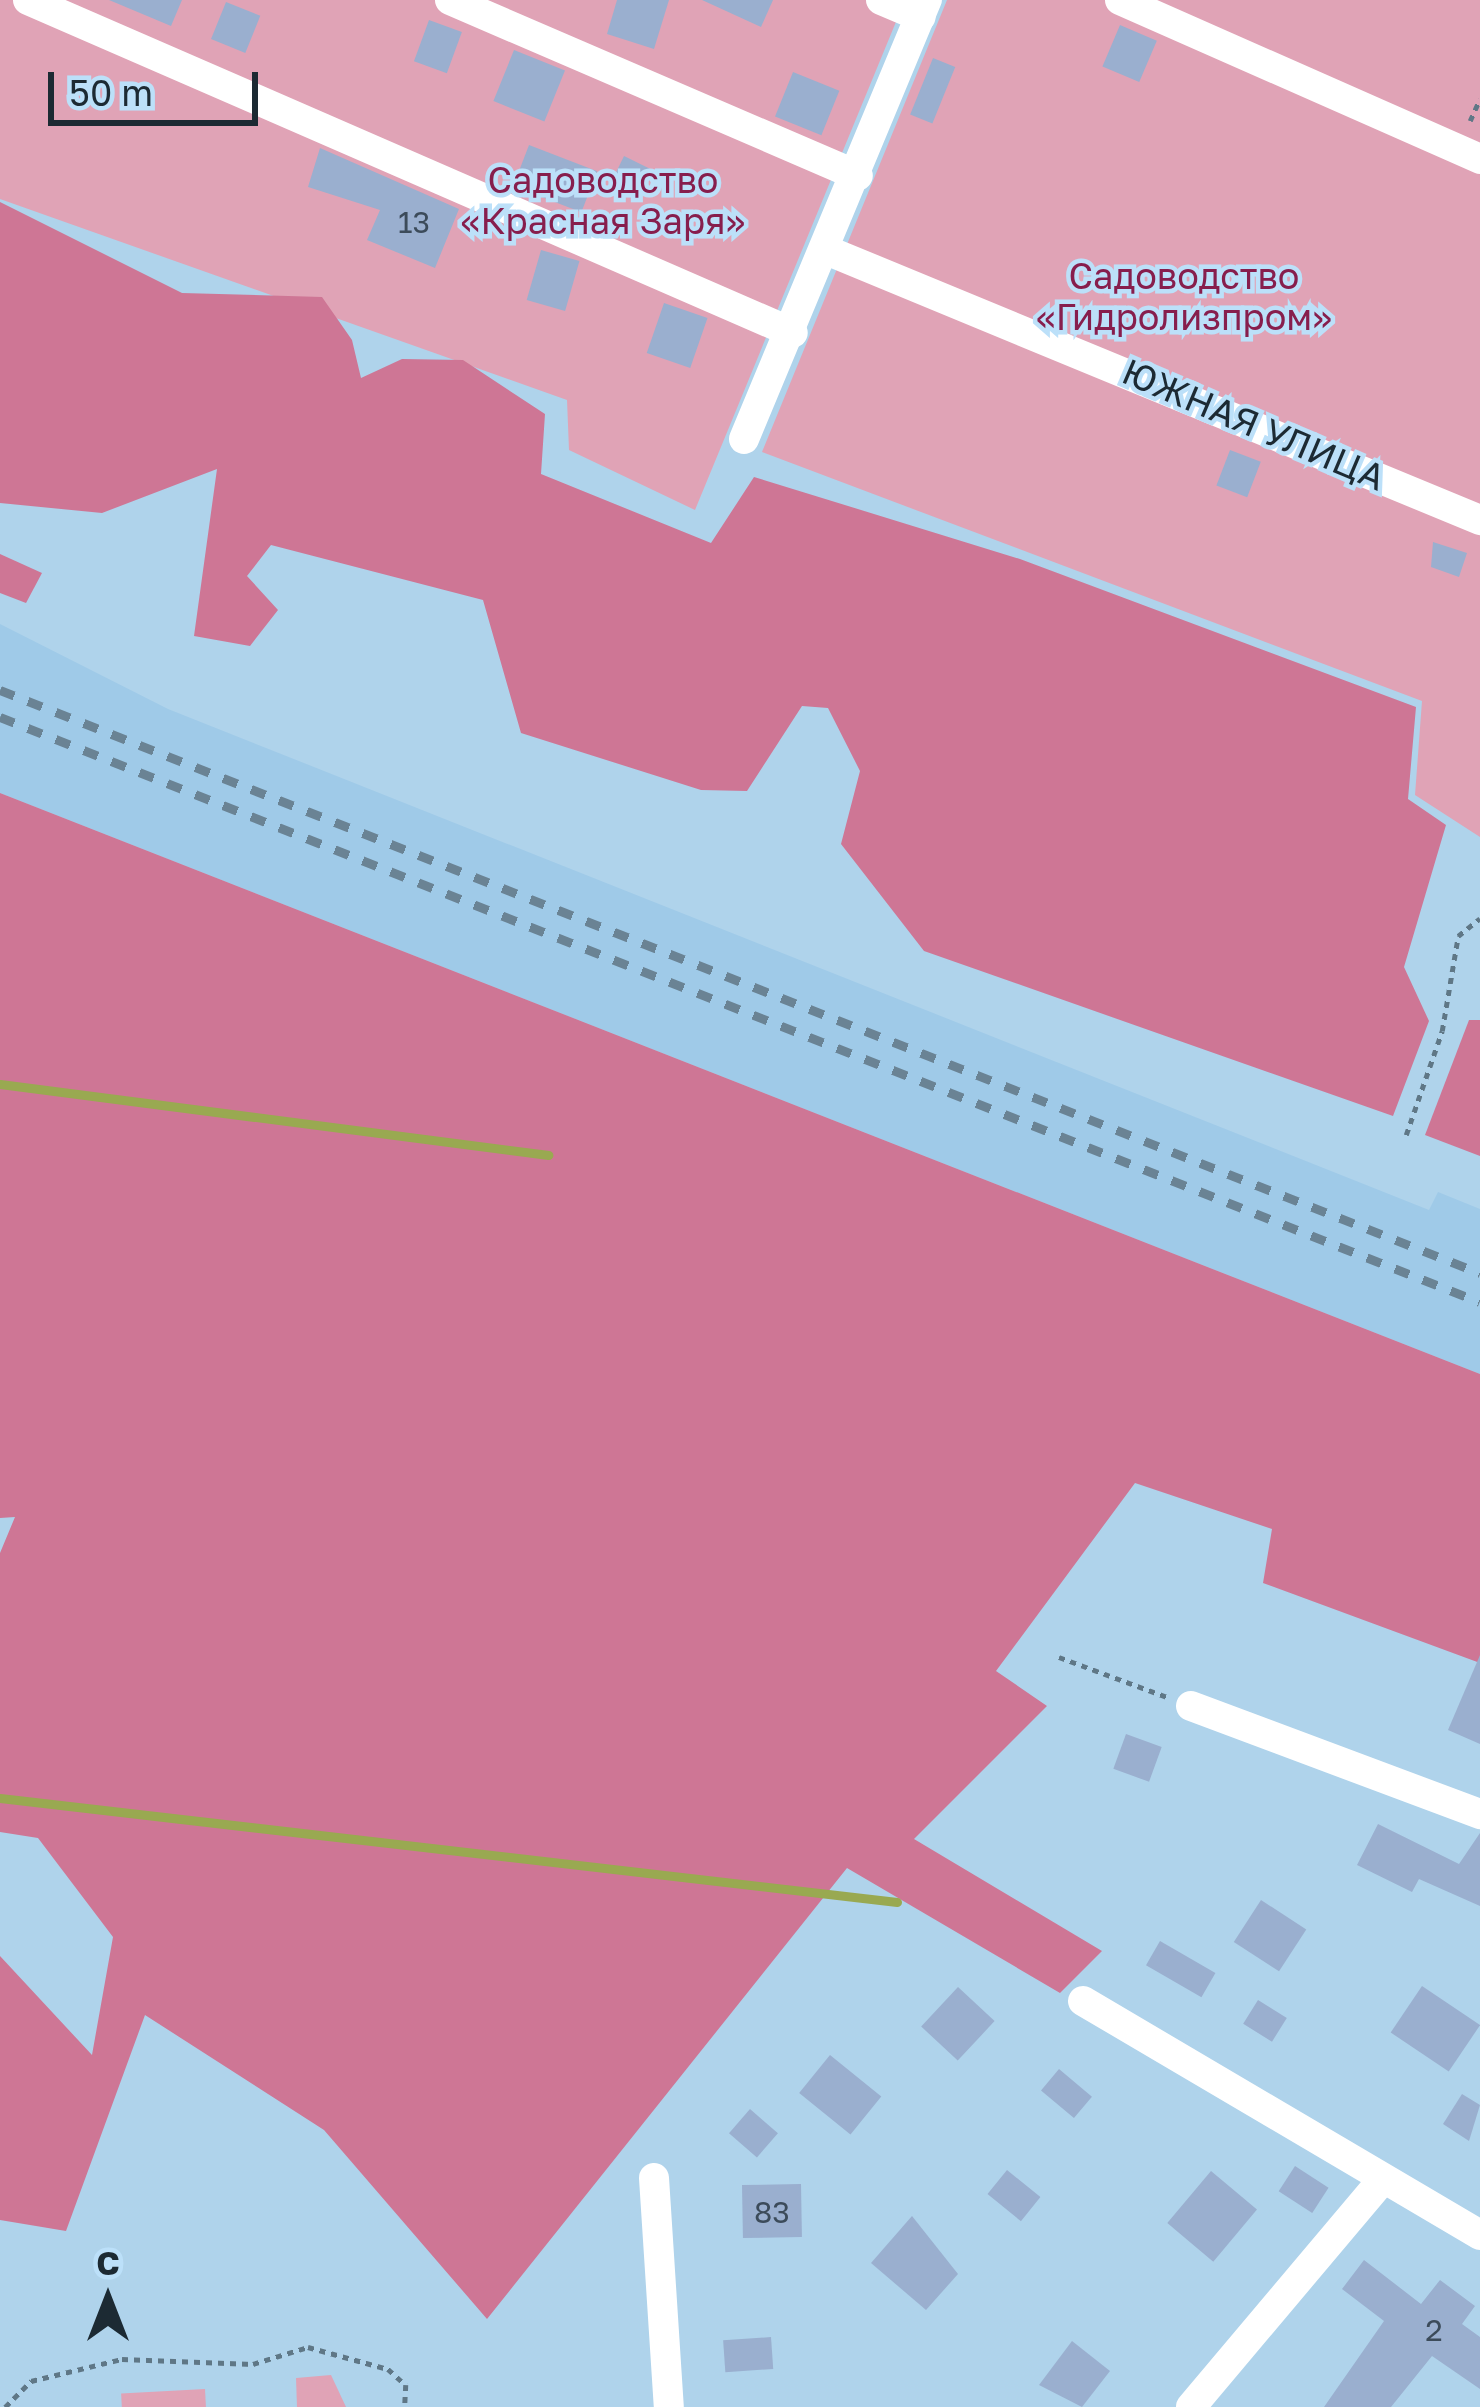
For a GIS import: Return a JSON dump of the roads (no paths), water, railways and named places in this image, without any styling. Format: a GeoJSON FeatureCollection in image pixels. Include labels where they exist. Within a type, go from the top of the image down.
{"type":"FeatureCollection","features":[{"type":"Feature","properties":{"kind":"street"},"geometry":{"type":"LineString","coordinates":[[28,0],[793,333]]}},
{"type":"Feature","properties":{"kind":"street"},"geometry":{"type":"LineString","coordinates":[[450,0],[858,176]]}},
{"type":"Feature","properties":{"kind":"street"},"geometry":{"type":"LineString","coordinates":[[744,439],[793,333],[924,8],[881,0]]}},
{"type":"Feature","properties":{"kind":"street"},"geometry":{"type":"LineString","coordinates":[[1120,0],[1480,159]]}},
{"type":"Feature","properties":{"kind":"street","name":"ЮЖНАЯ УЛИЦА"},"geometry":{"type":"LineString","coordinates":[[826,250],[1480,520]]}},
{"type":"Feature","properties":{"kind":"street"},"geometry":{"type":"LineString","coordinates":[[1191,1706],[1480,1814]]}},
{"type":"Feature","properties":{"kind":"street"},"geometry":{"type":"LineString","coordinates":[[1083,2001],[1480,2235]]}},
{"type":"Feature","properties":{"kind":"street"},"geometry":{"type":"LineString","coordinates":[[654,2178],[669,2407]]}},
{"type":"Feature","properties":{"kind":"street"},"geometry":{"type":"LineString","coordinates":[[1191,2407],[1383,2179]]}},
{"type":"Feature","properties":{"kind":"waterway"},"geometry":{"type":"LineString","coordinates":[[0,1084],[548,1155]]}},
{"type":"Feature","properties":{"kind":"waterway"},"geometry":{"type":"LineString","coordinates":[[0,1798],[897,1902]]}},
{"type":"Feature","properties":{"kind":"railway"},"geometry":{"type":"LineString","coordinates":[[0,690],[1480,1273]]}},
{"type":"Feature","properties":{"kind":"railway"},"geometry":{"type":"LineString","coordinates":[[0,717],[1480,1302]]}},
{"type":"Feature","properties":{"kind":"park label","name":"Садоводство «Красная Заря»"},"geometry":{"type":"Point","coordinates":[603,200]}},
{"type":"Feature","properties":{"kind":"park label","name":"Садоводство «Гидролизпром»"},"geometry":{"type":"Point","coordinates":[1184,296]}}]}
